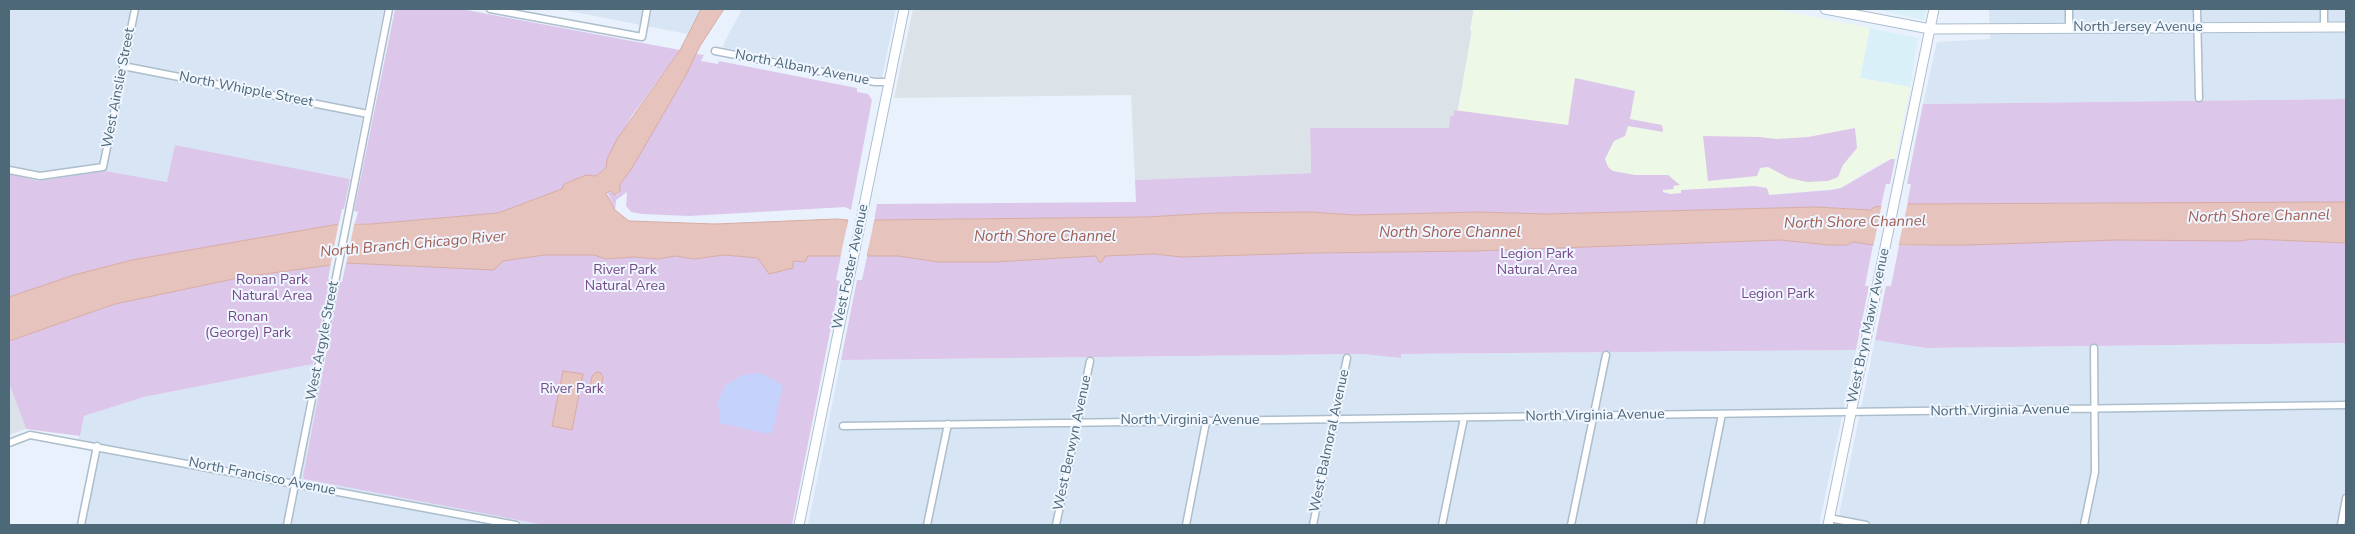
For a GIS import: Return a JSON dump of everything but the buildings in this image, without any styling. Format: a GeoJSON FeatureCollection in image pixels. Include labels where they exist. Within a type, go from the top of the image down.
{"type":"FeatureCollection","features":[{"type":"Feature","properties":{"kind":"main road","name":"West Foster Avenue"},"geometry":{"type":"LineString","coordinates":[[799,525],[904,9]]}},
{"type":"Feature","properties":{"kind":"main road","name":"North Jersey Avenue"},"geometry":{"type":"LineString","coordinates":[[1825,9],[1930,29],[2346,27]]}},
{"type":"Feature","properties":{"kind":"main road","name":"West Bryn Mawr Avenue"},"geometry":{"type":"LineString","coordinates":[[1829,522],[1934,9]]}},
{"type":"Feature","properties":{"kind":"street","name":"West Ainslie Street"},"geometry":{"type":"LineString","coordinates":[[9,170],[40,176],[103,167],[135,9]]}},
{"type":"Feature","properties":{"kind":"street","name":"West Argyle Street"},"geometry":{"type":"LineString","coordinates":[[287,525],[389,9]]}},
{"type":"Feature","properties":{"kind":"street"},"geometry":{"type":"LineString","coordinates":[[490,9],[642,37],[647,9]]}},
{"type":"Feature","properties":{"kind":"street"},"geometry":{"type":"LineString","coordinates":[[2069,9],[2069,28]]}},
{"type":"Feature","properties":{"kind":"street"},"geometry":{"type":"LineString","coordinates":[[2197,9],[2199,98]]}},
{"type":"Feature","properties":{"kind":"street"},"geometry":{"type":"LineString","coordinates":[[2324,9],[2324,27]]}},
{"type":"Feature","properties":{"kind":"street","name":"North Albany Avenue"},"geometry":{"type":"LineString","coordinates":[[715,51],[875,82],[889,82]]}},
{"type":"Feature","properties":{"kind":"street","name":"North Whipple Street"},"geometry":{"type":"LineString","coordinates":[[124,66],[368,114]]}},
{"type":"Feature","properties":{"kind":"street"},"geometry":{"type":"LineString","coordinates":[[2084,525],[2095,472],[2094,348]]}},
{"type":"Feature","properties":{"kind":"street"},"geometry":{"type":"LineString","coordinates":[[1571,525],[1606,355]]}},
{"type":"Feature","properties":{"kind":"street","name":"West Balmoral Avenue"},"geometry":{"type":"LineString","coordinates":[[1313,525],[1347,358]]}},
{"type":"Feature","properties":{"kind":"street","name":"West Berwyn Avenue"},"geometry":{"type":"LineString","coordinates":[[1056,525],[1090,361]]}},
{"type":"Feature","properties":{"kind":"street","name":"North Virginia Avenue"},"geometry":{"type":"LineString","coordinates":[[843,426],[2346,406]]}},
{"type":"Feature","properties":{"kind":"street"},"geometry":{"type":"LineString","coordinates":[[1700,525],[1722,414]]}},
{"type":"Feature","properties":{"kind":"street"},"geometry":{"type":"LineString","coordinates":[[1442,525],[1464,418]]}},
{"type":"Feature","properties":{"kind":"street"},"geometry":{"type":"LineString","coordinates":[[1186,525],[1206,422]]}},
{"type":"Feature","properties":{"kind":"street"},"geometry":{"type":"LineString","coordinates":[[927,525],[948,424]]}},
{"type":"Feature","properties":{"kind":"street","name":"North Francisco Avenue"},"geometry":{"type":"LineString","coordinates":[[9,443],[30,435],[516,525]]}},
{"type":"Feature","properties":{"kind":"street"},"geometry":{"type":"LineString","coordinates":[[81,525],[97,446]]}},
{"type":"Feature","properties":{"kind":"street"},"geometry":{"type":"LineString","coordinates":[[2341,525],[2346,498]]}},
{"type":"Feature","properties":{"kind":"street"},"geometry":{"type":"LineString","coordinates":[[1829,522],[1866,525]]}},
{"type":"Feature","properties":{"kind":"shaded area"},"geometry":{"type":"Polygon","coordinates":[[[9,9],[384,9],[350,179],[175,145],[168,182],[106,171],[38,181],[9,174],[9,9]]]}},
{"type":"Feature","properties":{"kind":"shaded area"},"geometry":{"type":"Polygon","coordinates":[[[559,9],[701,9],[687,34],[559,9]]]}},
{"type":"Feature","properties":{"kind":"shaded area"},"geometry":{"type":"Polygon","coordinates":[[[742,9],[896,9],[882,78],[722,47],[742,9]]]}},
{"type":"Feature","properties":{"kind":"shaded area"},"geometry":{"type":"Polygon","coordinates":[[[913,9],[1474,9],[1458,110],[1454,116],[1450,116],[1450,128],[1311,128],[1311,173],[1135,180],[1131,95],[894,98],[913,9]]]}},
{"type":"Feature","properties":{"kind":"shaded area"},"geometry":{"type":"Polygon","coordinates":[[[1474,9],[1499,9],[1518,12],[1519,9],[1773,9],[1870,28],[1860,78],[1910,87],[1895,159],[1891,159],[1865,172],[1841,188],[1769,195],[1755,186],[1682,190],[1682,193],[1670,194],[1669,192],[1311,173],[1310,128],[1449,128],[1450,116],[1454,116],[1454,110],[1458,110],[1474,9]]]}},
{"type":"Feature","properties":{"kind":"shaded area"},"geometry":{"type":"Polygon","coordinates":[[[1875,9],[1926,9],[1924,20],[1875,9]]]}},
{"type":"Feature","properties":{"kind":"shaded area"},"geometry":{"type":"Polygon","coordinates":[[[1989,9],[2346,9],[2346,99],[1923,104],[1937,42],[1990,39],[1989,9]]]}},
{"type":"Feature","properties":{"kind":"shaded area"},"geometry":{"type":"Polygon","coordinates":[[[1870,28],[1918,38],[1910,87],[1860,78],[1870,28]]]}},
{"type":"Feature","properties":{"kind":"shaded area"},"geometry":{"type":"Polygon","coordinates":[[[1875,340],[1926,348],[2346,343],[2346,525],[1837,525],[1875,340]]]}},
{"type":"Feature","properties":{"kind":"shaded area"},"geometry":{"type":"Polygon","coordinates":[[[1856,350],[1819,525],[808,525],[841,360],[1362,354],[1401,358],[1401,354],[1856,350]]]}},
{"type":"Feature","properties":{"kind":"shaded area"},"geometry":{"type":"Polygon","coordinates":[[[313,364],[324,366],[303,475],[304,479],[544,525],[81,525],[97,447],[78,442],[84,416],[144,397],[313,364]]]}},
{"type":"Feature","properties":{"kind":"shaded area"},"geometry":{"type":"Polygon","coordinates":[[[9,383],[26,429],[9,435],[9,383]]]}},
{"type":"Feature","properties":{"kind":"green space"},"geometry":{"type":"Polygon","coordinates":[[[395,9],[461,9],[680,50],[631,117],[607,159],[606,168],[596,176],[586,175],[564,184],[562,189],[498,213],[370,224],[355,223],[358,212],[354,211],[395,9]]]}},
{"type":"Feature","properties":{"kind":"green space"},"geometry":{"type":"Polygon","coordinates":[[[696,54],[704,55],[701,61],[718,64],[719,61],[857,88],[857,92],[868,94],[872,100],[851,210],[845,207],[689,216],[642,214],[631,212],[626,206],[627,192],[616,200],[615,210],[607,191],[617,195],[620,191],[620,184],[662,116],[696,54]]]}},
{"type":"Feature","properties":{"kind":"green space"},"geometry":{"type":"Polygon","coordinates":[[[1575,78],[1635,91],[1630,119],[1662,125],[1663,132],[1628,126],[1625,136],[1614,141],[1605,159],[1608,167],[1613,171],[1635,175],[1668,175],[1680,185],[1673,186],[1674,189],[1663,190],[1663,192],[1670,194],[1681,193],[1681,190],[1755,186],[1767,188],[1769,195],[1831,190],[1841,188],[1891,159],[1895,159],[1890,184],[1886,184],[1881,206],[1874,207],[1871,210],[1815,207],[1546,214],[1479,212],[1354,215],[1312,212],[1216,213],[1146,217],[874,220],[877,204],[1136,202],[1135,180],[1311,173],[1310,128],[1449,128],[1450,116],[1454,116],[1454,110],[1568,125],[1575,78]]]}},
{"type":"Feature","properties":{"kind":"green space"},"geometry":{"type":"Polygon","coordinates":[[[2346,99],[2346,203],[1907,204],[1911,184],[1907,184],[1923,104],[2346,99]]]}},
{"type":"Feature","properties":{"kind":"green space"},"geometry":{"type":"Polygon","coordinates":[[[1855,128],[1857,148],[1843,165],[1838,177],[1828,181],[1807,182],[1789,178],[1768,167],[1760,168],[1757,176],[1708,181],[1703,136],[1776,139],[1808,137],[1855,128]]]}},
{"type":"Feature","properties":{"kind":"green space"},"geometry":{"type":"Polygon","coordinates":[[[175,145],[350,179],[339,224],[132,260],[74,275],[9,297],[9,174],[38,181],[106,171],[167,182],[175,145]]]}},
{"type":"Feature","properties":{"kind":"green space"},"geometry":{"type":"Polygon","coordinates":[[[2252,239],[2346,243],[2346,343],[1926,348],[1875,340],[1886,286],[1891,286],[1899,246],[2116,240],[2240,241],[2252,239]]]}},
{"type":"Feature","properties":{"kind":"green space","name":"Legion Park"},"geometry":{"type":"Polygon","coordinates":[[[1781,240],[1828,245],[1847,245],[1853,242],[1873,245],[1865,286],[1869,286],[1856,350],[1401,354],[1401,358],[1362,354],[841,360],[857,280],[862,280],[867,256],[898,256],[939,262],[994,262],[1096,256],[1099,262],[1102,262],[1104,256],[1154,254],[1182,257],[1474,251],[1781,240]]]}},
{"type":"Feature","properties":{"kind":"green space","name":"River Park"},"geometry":{"type":"Polygon","coordinates":[[[544,255],[595,255],[606,259],[634,257],[658,259],[675,256],[694,259],[724,255],[805,262],[807,256],[841,256],[836,280],[840,281],[792,525],[544,525],[304,479],[303,476],[340,282],[342,282],[346,263],[427,267],[503,261],[544,255]]]}},
{"type":"Feature","properties":{"kind":"green space","name":"Ronan (George) Park"},"geometry":{"type":"Polygon","coordinates":[[[331,265],[328,279],[330,280],[313,364],[144,397],[84,416],[80,436],[26,429],[9,383],[9,341],[115,304],[243,277],[331,265]]]}},
{"type":"Feature","properties":{"kind":"sand"},"geometry":{"type":"Polygon","coordinates":[[[760,373],[783,385],[773,431],[768,434],[720,423],[718,402],[725,386],[742,375],[760,373]]]}},
{"type":"Feature","properties":{"kind":"water"},"geometry":{"type":"Polygon","coordinates":[[[701,9],[724,9],[700,46],[686,75],[632,168],[620,184],[620,191],[615,195],[610,191],[606,193],[615,210],[629,221],[715,224],[836,219],[848,220],[847,227],[873,227],[874,220],[1146,217],[1216,213],[1312,212],[1354,215],[1479,212],[1546,214],[1815,207],[1871,210],[1874,207],[1907,204],[2346,202],[2346,243],[2252,239],[2240,241],[2116,240],[1969,245],[1873,245],[1853,242],[1847,245],[1828,245],[1781,240],[1474,251],[1182,257],[1154,254],[1105,256],[1102,262],[1099,262],[1096,256],[994,262],[939,262],[898,256],[867,256],[868,250],[842,250],[841,256],[808,256],[805,262],[793,261],[793,268],[769,274],[758,258],[724,255],[694,259],[675,256],[658,259],[634,257],[606,259],[594,255],[544,255],[503,261],[494,270],[346,263],[243,277],[115,304],[9,341],[9,297],[74,275],[132,260],[339,224],[371,224],[498,213],[562,189],[564,184],[586,175],[596,176],[606,168],[607,159],[617,139],[680,50],[701,9]]]}},
{"type":"Feature","properties":{"kind":"water"},"geometry":{"type":"Polygon","coordinates":[[[563,371],[583,374],[572,430],[552,426],[563,371]]]}},
{"type":"Feature","properties":{"kind":"water"},"geometry":{"type":"Polygon","coordinates":[[[597,372],[601,373],[603,378],[600,392],[595,394],[591,393],[590,388],[592,376],[597,372]]]}},
{"type":"Feature","properties":{"kind":"pier"},"geometry":{"type":"Polygon","coordinates":[[[1908,202],[1898,248],[1873,248],[1882,203],[1908,202]]]}},
{"type":"Feature","properties":{"kind":"pier"},"geometry":{"type":"Polygon","coordinates":[[[849,217],[851,219],[850,225],[871,224],[872,218],[875,217],[866,259],[865,252],[844,252],[840,258],[849,217]]]}},
{"type":"Feature","properties":{"kind":"pier"},"geometry":{"type":"Polygon","coordinates":[[[355,220],[346,265],[330,267],[339,222],[355,220]]]}},
{"type":"Feature","properties":{"kind":"water label","name":"North Shore Channel"},"geometry":{"type":"Point","coordinates":[2259,217]}},
{"type":"Feature","properties":{"kind":"water label","name":"North Shore Channel"},"geometry":{"type":"Point","coordinates":[1855,223]}},
{"type":"Feature","properties":{"kind":"water label","name":"North Shore Channel"},"geometry":{"type":"Point","coordinates":[1450,233]}},
{"type":"Feature","properties":{"kind":"water label","name":"North Shore Channel"},"geometry":{"type":"Point","coordinates":[1045,237]}},
{"type":"Feature","properties":{"kind":"water label","name":"North Branch Chicago River"},"geometry":{"type":"Point","coordinates":[413,245]}},
{"type":"Feature","properties":{"kind":"park label","name":"Legion Park Natural Area"},"geometry":{"type":"Point","coordinates":[1537,264]}},
{"type":"Feature","properties":{"kind":"park label","name":"River Park Natural Area"},"geometry":{"type":"Point","coordinates":[625,280]}},
{"type":"Feature","properties":{"kind":"park label","name":"Ronan Park Natural Area"},"geometry":{"type":"Point","coordinates":[272,290]}}]}
